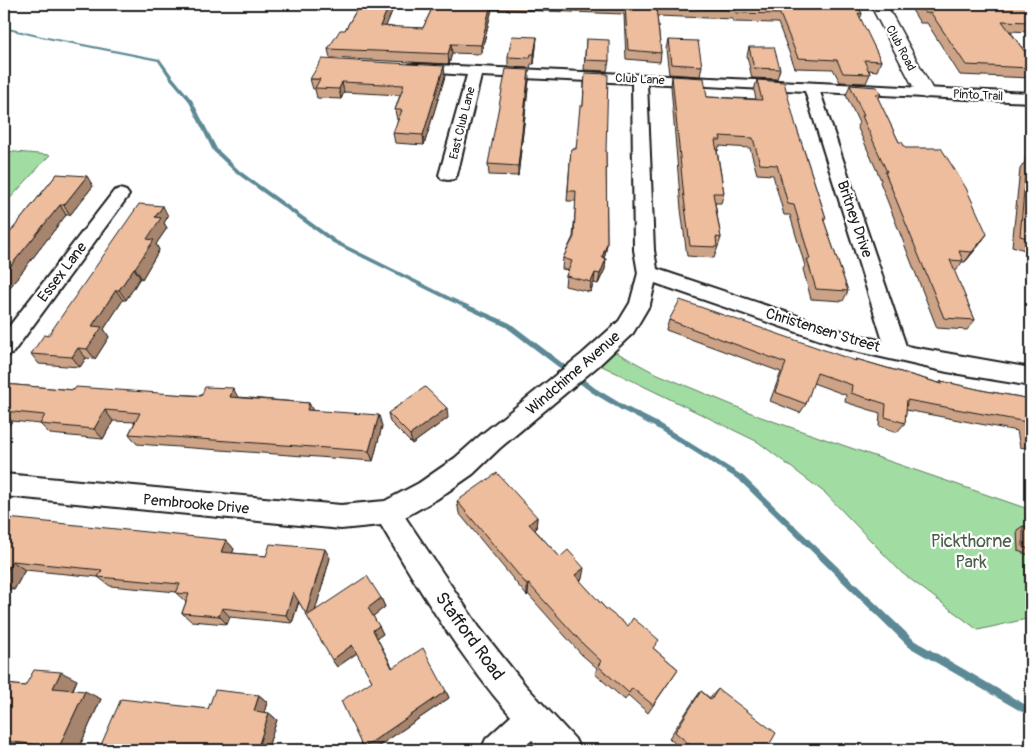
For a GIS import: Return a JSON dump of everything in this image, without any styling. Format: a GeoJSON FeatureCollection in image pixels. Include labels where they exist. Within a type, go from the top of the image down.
{"type":"FeatureCollection","features":[{"type":"Feature","properties":{"kind":"street","name":"Club Road"},"geometry":{"type":"LineString","coordinates":[[878,4],[925,92]]}},
{"type":"Feature","properties":{"kind":"street","name":"Club Lane"},"geometry":{"type":"LineString","coordinates":[[401,67],[925,92]]}},
{"type":"Feature","properties":{"kind":"street","name":"East Club Lane"},"geometry":{"type":"LineString","coordinates":[[448,175],[475,71]]}},
{"type":"Feature","properties":{"kind":"street","name":"Windchime Avenue"},"geometry":{"type":"LineString","coordinates":[[388,513],[428,491],[464,466],[626,327],[640,304],[648,273],[644,250],[639,79]]}},
{"type":"Feature","properties":{"kind":"street","name":"Britney Drive"},"geometry":{"type":"LineString","coordinates":[[811,86],[898,353]]}},
{"type":"Feature","properties":{"kind":"street","name":"Pinto Trail"},"geometry":{"type":"LineString","coordinates":[[925,92],[1031,97]]}},
{"type":"Feature","properties":{"kind":"street","name":"Essex Lane"},"geometry":{"type":"LineString","coordinates":[[4,348],[120,196]]}},
{"type":"Feature","properties":{"kind":"street","name":"Christensen Street"},"geometry":{"type":"LineString","coordinates":[[648,273],[846,341],[948,363],[1031,377]]}},
{"type":"Feature","properties":{"kind":"street","name":"Pembrooke Drive"},"geometry":{"type":"LineString","coordinates":[[4,485],[341,517],[388,513]]}},
{"type":"Feature","properties":{"kind":"street","name":"Stafford Road"},"geometry":{"type":"LineString","coordinates":[[388,513],[418,565],[475,644],[532,719],[564,750]]}},
{"type":"Feature","properties":{"kind":"street"},"geometry":{"type":"LineString","coordinates":[[497,750],[532,719]]}},
{"type":"Feature","properties":{"kind":"green space"},"geometry":{"type":"Polygon","coordinates":[[[4,151],[50,155],[4,205],[4,151]]]}},
{"type":"Feature","properties":{"kind":"green space","name":"Pickthorne Park"},"geometry":{"type":"Polygon","coordinates":[[[614,351],[653,372],[761,417],[1031,510],[1031,618],[978,630],[902,573],[825,493],[758,442],[600,365],[614,351]]]}},
{"type":"Feature","properties":{"kind":"building"},"geometry":{"type":"Polygon","coordinates":[[[360,4],[390,4],[380,26],[423,28],[434,4],[491,4],[481,45],[451,44],[448,54],[328,49],[340,30],[345,30],[360,4]]]}},
{"type":"Feature","properties":{"kind":"building"},"geometry":{"type":"Polygon","coordinates":[[[593,4],[857,4],[862,14],[858,13],[881,61],[864,60],[870,74],[843,73],[837,60],[798,58],[780,14],[736,13],[735,10],[656,7],[661,53],[628,50],[625,5],[593,4]]]}},
{"type":"Feature","properties":{"kind":"building"},"geometry":{"type":"Polygon","coordinates":[[[918,4],[1031,5],[1031,22],[1002,21],[1031,60],[1031,68],[966,65],[931,13],[925,13],[918,4]]]}},
{"type":"Feature","properties":{"kind":"building"},"geometry":{"type":"Polygon","coordinates":[[[512,36],[537,37],[534,54],[531,54],[530,58],[508,57],[512,36]]]}},
{"type":"Feature","properties":{"kind":"building"},"geometry":{"type":"Polygon","coordinates":[[[586,39],[609,40],[609,61],[585,60],[586,39]]]}},
{"type":"Feature","properties":{"kind":"building"},"geometry":{"type":"Polygon","coordinates":[[[668,40],[698,41],[702,66],[671,64],[668,40]]]}},
{"type":"Feature","properties":{"kind":"building"},"geometry":{"type":"Polygon","coordinates":[[[749,47],[774,47],[780,69],[754,68],[749,47]]]}},
{"type":"Feature","properties":{"kind":"building"},"geometry":{"type":"Polygon","coordinates":[[[322,59],[444,66],[423,135],[393,133],[402,110],[395,110],[404,85],[342,82],[339,89],[315,88],[320,79],[310,79],[322,59]]]}},
{"type":"Feature","properties":{"kind":"building"},"geometry":{"type":"Polygon","coordinates":[[[506,69],[529,70],[518,166],[488,164],[506,69]]]}},
{"type":"Feature","properties":{"kind":"building"},"geometry":{"type":"Polygon","coordinates":[[[585,73],[608,74],[606,151],[607,244],[602,257],[606,259],[600,274],[595,273],[591,282],[566,276],[572,261],[563,258],[574,237],[576,191],[568,191],[571,149],[576,149],[580,106],[583,106],[585,73]]]}},
{"type":"Feature","properties":{"kind":"building"},"geometry":{"type":"Polygon","coordinates":[[[672,76],[704,78],[707,97],[762,100],[757,80],[784,82],[796,126],[826,218],[823,218],[848,291],[816,289],[807,259],[810,259],[794,205],[788,204],[777,165],[760,164],[753,138],[720,136],[721,140],[715,140],[724,193],[713,193],[721,238],[716,237],[717,247],[690,246],[672,76]]]}},
{"type":"Feature","properties":{"kind":"building"},"geometry":{"type":"Polygon","coordinates":[[[850,85],[877,87],[881,94],[876,94],[899,142],[902,142],[905,148],[941,148],[966,188],[987,234],[972,252],[959,251],[963,261],[950,260],[975,320],[944,318],[885,172],[887,172],[850,85]]]}},
{"type":"Feature","properties":{"kind":"building"},"geometry":{"type":"Polygon","coordinates":[[[1027,159],[1031,160],[1031,239],[1020,236],[1027,159]]]}},
{"type":"Feature","properties":{"kind":"building"},"geometry":{"type":"Polygon","coordinates":[[[57,174],[87,176],[64,205],[60,205],[4,274],[4,240],[57,174]]]}},
{"type":"Feature","properties":{"kind":"building"},"geometry":{"type":"Polygon","coordinates":[[[139,204],[163,206],[155,217],[161,218],[147,239],[154,240],[119,290],[116,290],[92,326],[102,327],[87,349],[78,348],[72,357],[31,354],[44,335],[48,336],[139,204]]]}},
{"type":"Feature","properties":{"kind":"building"},"geometry":{"type":"Polygon","coordinates":[[[680,300],[856,361],[856,359],[942,384],[941,381],[1031,399],[1031,439],[1027,422],[907,400],[905,423],[885,417],[886,404],[851,393],[852,385],[817,373],[806,404],[775,392],[786,363],[669,320],[680,300]]]}},
{"type":"Feature","properties":{"kind":"building"},"geometry":{"type":"Polygon","coordinates":[[[4,384],[74,390],[76,387],[201,396],[205,387],[233,388],[230,397],[309,403],[307,410],[379,415],[369,451],[129,434],[140,413],[105,410],[94,429],[40,424],[45,415],[4,411],[4,384]]]}},
{"type":"Feature","properties":{"kind":"building"},"geometry":{"type":"Polygon","coordinates":[[[425,387],[447,408],[410,435],[388,413],[425,387]]]}},
{"type":"Feature","properties":{"kind":"building"},"geometry":{"type":"Polygon","coordinates":[[[497,473],[537,517],[529,524],[560,557],[568,550],[584,568],[575,575],[605,608],[628,626],[633,618],[659,640],[653,648],[678,669],[653,705],[632,688],[629,693],[598,666],[601,661],[529,584],[527,585],[457,501],[497,473]]]}},
{"type":"Feature","properties":{"kind":"building"},"geometry":{"type":"Polygon","coordinates":[[[7,518],[226,540],[221,552],[266,556],[270,544],[325,549],[306,614],[293,592],[286,615],[222,608],[219,616],[182,613],[189,594],[176,593],[180,584],[98,577],[102,570],[12,561],[4,575],[4,523],[7,518]]]}},
{"type":"Feature","properties":{"kind":"building"},"geometry":{"type":"Polygon","coordinates":[[[1023,526],[1031,529],[1031,550],[1023,547],[1023,526]]]}},
{"type":"Feature","properties":{"kind":"building"},"geometry":{"type":"Polygon","coordinates":[[[367,576],[381,598],[368,608],[379,626],[373,630],[392,668],[423,648],[446,691],[363,748],[341,701],[372,681],[352,645],[332,660],[307,616],[367,576]]]}},
{"type":"Feature","properties":{"kind":"building"},"geometry":{"type":"Polygon","coordinates":[[[34,670],[61,672],[53,688],[85,691],[59,747],[4,741],[4,684],[25,686],[34,670]]]}},
{"type":"Feature","properties":{"kind":"building"},"geometry":{"type":"Polygon","coordinates":[[[718,689],[776,733],[768,747],[772,750],[696,750],[675,732],[701,691],[711,700],[718,689]]]}},
{"type":"Feature","properties":{"kind":"building"},"geometry":{"type":"Polygon","coordinates":[[[215,690],[259,695],[254,711],[269,713],[257,750],[142,750],[101,745],[121,699],[208,709],[215,690]]]}},
{"type":"Feature","properties":{"kind":"waterway"},"geometry":{"type":"LineString","coordinates":[[4,28],[159,60],[171,78],[190,100],[215,150],[238,172],[335,242],[452,300],[508,325],[593,390],[658,426],[741,478],[912,644],[1031,713]]}}]}
